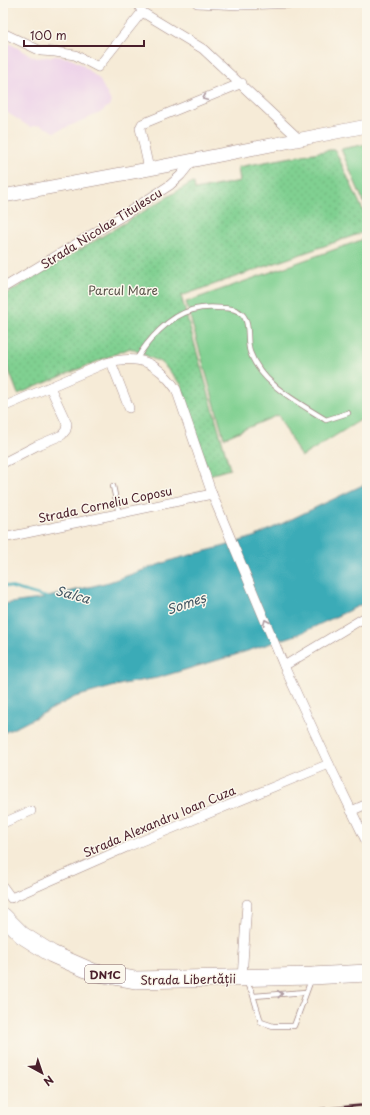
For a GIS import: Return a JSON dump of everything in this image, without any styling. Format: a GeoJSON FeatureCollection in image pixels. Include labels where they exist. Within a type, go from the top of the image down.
{"type":"FeatureCollection","features":[{"type":"Feature","properties":{"kind":"highway","name":"Strada Libertății"},"geometry":{"type":"LineString","coordinates":[[3,916],[22,934],[52,954],[93,972],[135,980],[312,976],[367,973]]}},
{"type":"Feature","properties":{"kind":"main road","name":"Strada Nicolae Titulescu"},"geometry":{"type":"LineString","coordinates":[[3,196],[367,126]]}},
{"type":"Feature","properties":{"kind":"street"},"geometry":{"type":"LineString","coordinates":[[138,3],[142,12],[203,49],[242,83],[299,139]]}},
{"type":"Feature","properties":{"kind":"street"},"geometry":{"type":"LineString","coordinates":[[197,3],[241,5],[297,3]]}},
{"type":"Feature","properties":{"kind":"street"},"geometry":{"type":"LineString","coordinates":[[3,33],[41,51],[75,56],[98,68],[142,12]]}},
{"type":"Feature","properties":{"kind":"street"},"geometry":{"type":"LineString","coordinates":[[149,169],[140,128],[142,124],[242,83]]}},
{"type":"Feature","properties":{"kind":"street","name":"Strada Nicolae Titulescu"},"geometry":{"type":"LineString","coordinates":[[3,288],[124,215],[170,185],[182,175],[193,160]]}},
{"type":"Feature","properties":{"kind":"street"},"geometry":{"type":"LineString","coordinates":[[3,407],[111,362],[123,359],[136,360],[153,366],[166,376],[176,390],[212,494],[283,662],[329,764],[367,843]]}},
{"type":"Feature","properties":{"kind":"street"},"geometry":{"type":"LineString","coordinates":[[111,362],[129,408]]}},
{"type":"Feature","properties":{"kind":"street"},"geometry":{"type":"LineString","coordinates":[[3,463],[36,446],[62,435],[66,430],[67,424],[50,387]]}},
{"type":"Feature","properties":{"kind":"street","name":"Strada Corneliu Coposu"},"geometry":{"type":"LineString","coordinates":[[3,538],[212,494]]}},
{"type":"Feature","properties":{"kind":"street"},"geometry":{"type":"LineString","coordinates":[[283,662],[367,616]]}},
{"type":"Feature","properties":{"kind":"street","name":"Strada Alexandru Ioan Cuza"},"geometry":{"type":"LineString","coordinates":[[3,887],[11,898],[127,847],[329,764]]}},
{"type":"Feature","properties":{"kind":"street"},"geometry":{"type":"LineString","coordinates":[[351,811],[367,804]]}},
{"type":"Feature","properties":{"kind":"street"},"geometry":{"type":"LineString","coordinates":[[3,823],[31,811]]}},
{"type":"Feature","properties":{"kind":"street"},"geometry":{"type":"LineString","coordinates":[[242,978],[247,952],[249,904]]}},
{"type":"Feature","properties":{"kind":"lane"},"geometry":{"type":"LineString","coordinates":[[136,360],[145,345],[165,326],[191,310],[204,307],[236,310],[242,314],[245,319],[248,348],[252,359],[259,369],[277,388],[326,420],[348,413]]}},
{"type":"Feature","properties":{"kind":"lane"},"geometry":{"type":"LineString","coordinates":[[113,486],[119,514]]}},
{"type":"Feature","properties":{"kind":"lane"},"geometry":{"type":"LineString","coordinates":[[242,978],[254,996],[261,1022],[273,1026],[294,1026],[312,976]]}},
{"type":"Feature","properties":{"kind":"lane"},"geometry":{"type":"LineString","coordinates":[[254,996],[306,992]]}},
{"type":"Feature","properties":{"kind":"shaded area"},"geometry":{"type":"Polygon","coordinates":[[[3,40],[36,58],[55,56],[69,58],[81,64],[99,79],[112,103],[100,113],[55,132],[40,125],[30,127],[3,110],[3,40]]]}},
{"type":"Feature","properties":{"kind":"green space"},"geometry":{"type":"Polygon","coordinates":[[[367,144],[367,210],[341,149],[367,144]]]}},
{"type":"Feature","properties":{"kind":"green space","name":"Parcul Mare"},"geometry":{"type":"Polygon","coordinates":[[[335,150],[367,219],[367,231],[181,296],[230,469],[209,475],[181,384],[162,363],[130,348],[18,394],[3,355],[3,296],[189,184],[194,183],[195,190],[240,181],[238,167],[335,150]]]}},
{"type":"Feature","properties":{"kind":"green space"},"geometry":{"type":"Polygon","coordinates":[[[367,238],[367,416],[301,457],[278,415],[224,438],[186,302],[367,238]]]}},
{"type":"Feature","properties":{"kind":"water","name":"Someș"},"geometry":{"type":"Polygon","coordinates":[[[367,483],[367,602],[299,634],[232,656],[157,678],[123,684],[75,697],[3,733],[3,604],[40,599],[109,582],[175,559],[256,536],[367,483]]]}},
{"type":"Feature","properties":{"kind":"waterway","name":"Salca"},"geometry":{"type":"LineString","coordinates":[[3,585],[49,598]]}},
{"type":"Feature","properties":{"kind":"railway"},"geometry":{"type":"LineString","coordinates":[[288,1112],[367,1105]]}}]}
